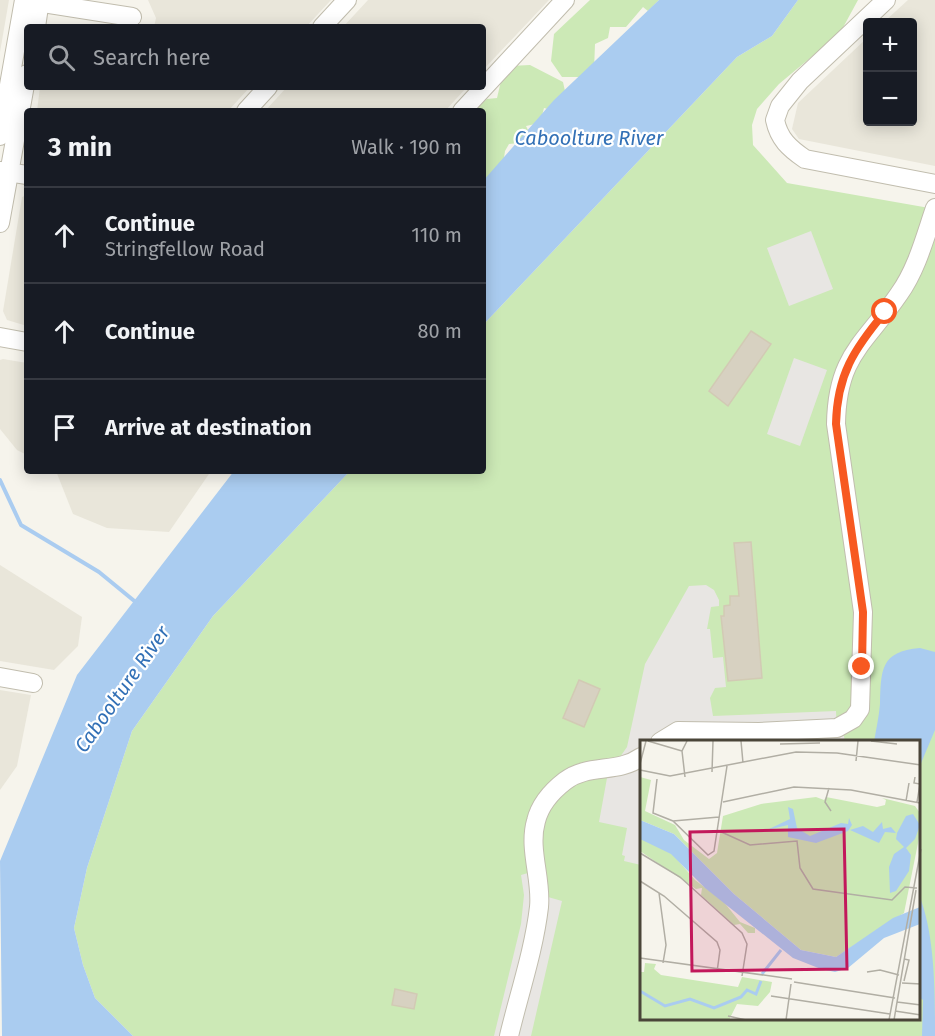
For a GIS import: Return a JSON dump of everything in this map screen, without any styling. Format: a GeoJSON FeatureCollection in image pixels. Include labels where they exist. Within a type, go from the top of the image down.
{"type":"FeatureCollection","features":[{"type":"Feature","properties":{"kind":"street"},"geometry":{"type":"LineString","coordinates":[[325,24],[347,0]]}},
{"type":"Feature","properties":{"kind":"street"},"geometry":{"type":"LineString","coordinates":[[486,85],[565,0]]}},
{"type":"Feature","properties":{"kind":"street"},"geometry":{"type":"LineString","coordinates":[[886,0],[789,94],[775,120],[778,133],[789,149],[805,159],[935,184]]}},
{"type":"Feature","properties":{"kind":"street"},"geometry":{"type":"LineString","coordinates":[[32,1],[132,17]]}},
{"type":"Feature","properties":{"kind":"street"},"geometry":{"type":"LineString","coordinates":[[32,1],[36,24]]}},
{"type":"Feature","properties":{"kind":"street"},"geometry":{"type":"LineString","coordinates":[[27,24],[32,1]]}},
{"type":"Feature","properties":{"kind":"street"},"geometry":{"type":"LineString","coordinates":[[0,136],[24,35]]}},
{"type":"Feature","properties":{"kind":"street"},"geometry":{"type":"LineString","coordinates":[[0,223],[12,173],[25,90]]}},
{"type":"Feature","properties":{"kind":"street"},"geometry":{"type":"LineString","coordinates":[[249,108],[265,90]]}},
{"type":"Feature","properties":{"kind":"street"},"geometry":{"type":"LineString","coordinates":[[465,108],[481,90]]}},
{"type":"Feature","properties":{"kind":"street"},"geometry":{"type":"LineString","coordinates":[[662,740],[678,731],[828,729],[846,725],[860,709],[863,612],[836,424],[841,381],[850,357],[899,294],[912,273],[935,208]]}},
{"type":"Feature","properties":{"kind":"street"},"geometry":{"type":"LineString","coordinates":[[0,337],[24,341]]}},
{"type":"Feature","properties":{"kind":"street"},"geometry":{"type":"LineString","coordinates":[[0,677],[33,683]]}},
{"type":"Feature","properties":{"kind":"street"},"geometry":{"type":"LineString","coordinates":[[509,1036],[539,905],[533,834],[540,811],[546,799],[566,780],[586,770],[617,768],[640,757]]}},
{"type":"Feature","properties":{"kind":"shaded area"},"geometry":{"type":"Polygon","coordinates":[[[0,0],[9,0],[0,52],[0,0]]]}},
{"type":"Feature","properties":{"kind":"shaded area"},"geometry":{"type":"Polygon","coordinates":[[[148,0],[331,0],[309,24],[155,24],[156,18],[148,0]]]}},
{"type":"Feature","properties":{"kind":"shaded area"},"geometry":{"type":"Polygon","coordinates":[[[368,0],[549,0],[486,67],[486,24],[346,24],[368,0]]]}},
{"type":"Feature","properties":{"kind":"shaded area"},"geometry":{"type":"Polygon","coordinates":[[[908,0],[935,0],[935,166],[799,139],[792,129],[798,103],[863,42],[863,126],[917,126],[917,18],[888,18],[908,0]]]}},
{"type":"Feature","properties":{"kind":"shaded area"},"geometry":{"type":"Polygon","coordinates":[[[40,90],[247,90],[231,108],[37,108],[40,90]]]}},
{"type":"Feature","properties":{"kind":"shaded area"},"geometry":{"type":"Polygon","coordinates":[[[284,90],[464,90],[448,108],[268,108],[284,90]]]}},
{"type":"Feature","properties":{"kind":"shaded area"},"geometry":{"type":"Polygon","coordinates":[[[24,196],[24,325],[7,320],[3,311],[22,197],[24,196]]]}},
{"type":"Feature","properties":{"kind":"shaded area"},"geometry":{"type":"Polygon","coordinates":[[[811,231],[833,289],[789,306],[767,248],[811,231]]]}},
{"type":"Feature","properties":{"kind":"shaded area"},"geometry":{"type":"Polygon","coordinates":[[[794,358],[827,370],[800,446],[767,434],[794,358]]]}},
{"type":"Feature","properties":{"kind":"shaded area"},"geometry":{"type":"Polygon","coordinates":[[[0,360],[24,362],[24,454],[17,450],[0,429],[0,360]]]}},
{"type":"Feature","properties":{"kind":"shaded area"},"geometry":{"type":"Polygon","coordinates":[[[57,474],[209,474],[169,532],[107,528],[73,514],[57,474]]]}},
{"type":"Feature","properties":{"kind":"shaded area"},"geometry":{"type":"Polygon","coordinates":[[[0,565],[82,617],[78,646],[54,670],[0,661],[0,565]]]}},
{"type":"Feature","properties":{"kind":"shaded area"},"geometry":{"type":"Polygon","coordinates":[[[706,585],[714,590],[719,600],[719,606],[711,607],[707,629],[710,629],[713,658],[723,657],[726,687],[715,688],[710,698],[713,716],[836,711],[837,733],[844,736],[845,740],[640,740],[640,865],[624,861],[625,856],[622,855],[627,828],[599,822],[607,778],[617,768],[620,757],[627,747],[645,664],[689,586],[706,585]]]}},
{"type":"Feature","properties":{"kind":"shaded area"},"geometry":{"type":"Polygon","coordinates":[[[0,690],[31,695],[17,766],[0,790],[0,690]]]}},
{"type":"Feature","properties":{"kind":"shaded area"},"geometry":{"type":"Polygon","coordinates":[[[542,869],[548,897],[562,901],[531,1036],[494,1036],[521,924],[524,895],[521,875],[542,869]]]}},
{"type":"Feature","properties":{"kind":"green space"},"geometry":{"type":"Polygon","coordinates":[[[590,0],[659,0],[648,11],[643,7],[626,27],[610,27],[608,38],[595,44],[594,70],[584,77],[562,77],[551,61],[554,34],[590,0]]]}},
{"type":"Feature","properties":{"kind":"green space"},"geometry":{"type":"Polygon","coordinates":[[[798,0],[858,0],[840,33],[779,84],[757,109],[752,125],[753,145],[787,183],[935,209],[935,1036],[133,1036],[95,998],[83,965],[74,928],[87,868],[132,731],[213,616],[347,474],[486,474],[486,322],[737,57],[772,36],[798,0]]]}},
{"type":"Feature","properties":{"kind":"green space"},"geometry":{"type":"Polygon","coordinates":[[[530,65],[563,82],[567,100],[559,112],[544,108],[540,123],[526,126],[529,132],[519,143],[509,144],[505,151],[503,165],[486,190],[486,108],[476,108],[487,99],[497,98],[501,81],[510,66],[530,65]]]}},
{"type":"Feature","properties":{"kind":"water","name":"Caboolture River"},"geometry":{"type":"Polygon","coordinates":[[[659,0],[798,0],[772,36],[737,57],[486,322],[486,178],[554,100],[659,0]]]}},
{"type":"Feature","properties":{"kind":"water","name":"Caboolture River"},"geometry":{"type":"Polygon","coordinates":[[[232,474],[347,474],[213,616],[132,731],[87,868],[74,928],[83,965],[95,998],[133,1036],[2,1036],[0,861],[77,675],[232,474]]]}},
{"type":"Feature","properties":{"kind":"water"},"geometry":{"type":"Polygon","coordinates":[[[920,648],[935,652],[935,730],[920,766],[920,740],[874,740],[885,665],[897,653],[920,648]]]}},
{"type":"Feature","properties":{"kind":"water"},"geometry":{"type":"Polygon","coordinates":[[[920,898],[931,945],[935,1036],[922,1036],[923,1000],[920,998],[920,898]]]}},
{"type":"Feature","properties":{"kind":"building"},"geometry":{"type":"Polygon","coordinates":[[[751,331],[771,344],[728,406],[709,391],[751,331]]]}},
{"type":"Feature","properties":{"kind":"building"},"geometry":{"type":"Polygon","coordinates":[[[751,542],[762,678],[728,681],[721,616],[724,616],[724,606],[730,605],[730,596],[739,596],[734,543],[751,542]]]}},
{"type":"Feature","properties":{"kind":"building"},"geometry":{"type":"Polygon","coordinates":[[[579,680],[600,689],[584,727],[563,718],[579,680]]]}},
{"type":"Feature","properties":{"kind":"building"},"geometry":{"type":"Polygon","coordinates":[[[395,989],[417,994],[414,1009],[392,1005],[395,989]]]}},
{"type":"Feature","properties":{"kind":"waterway"},"geometry":{"type":"LineString","coordinates":[[0,480],[21,525],[99,572],[138,604]]}},
{"type":"Feature","properties":{"kind":"route"},"geometry":{"type":"LineString","coordinates":[[862,667],[863,612],[836,424],[836,406],[841,381],[850,357],[885,312]]}}]}
